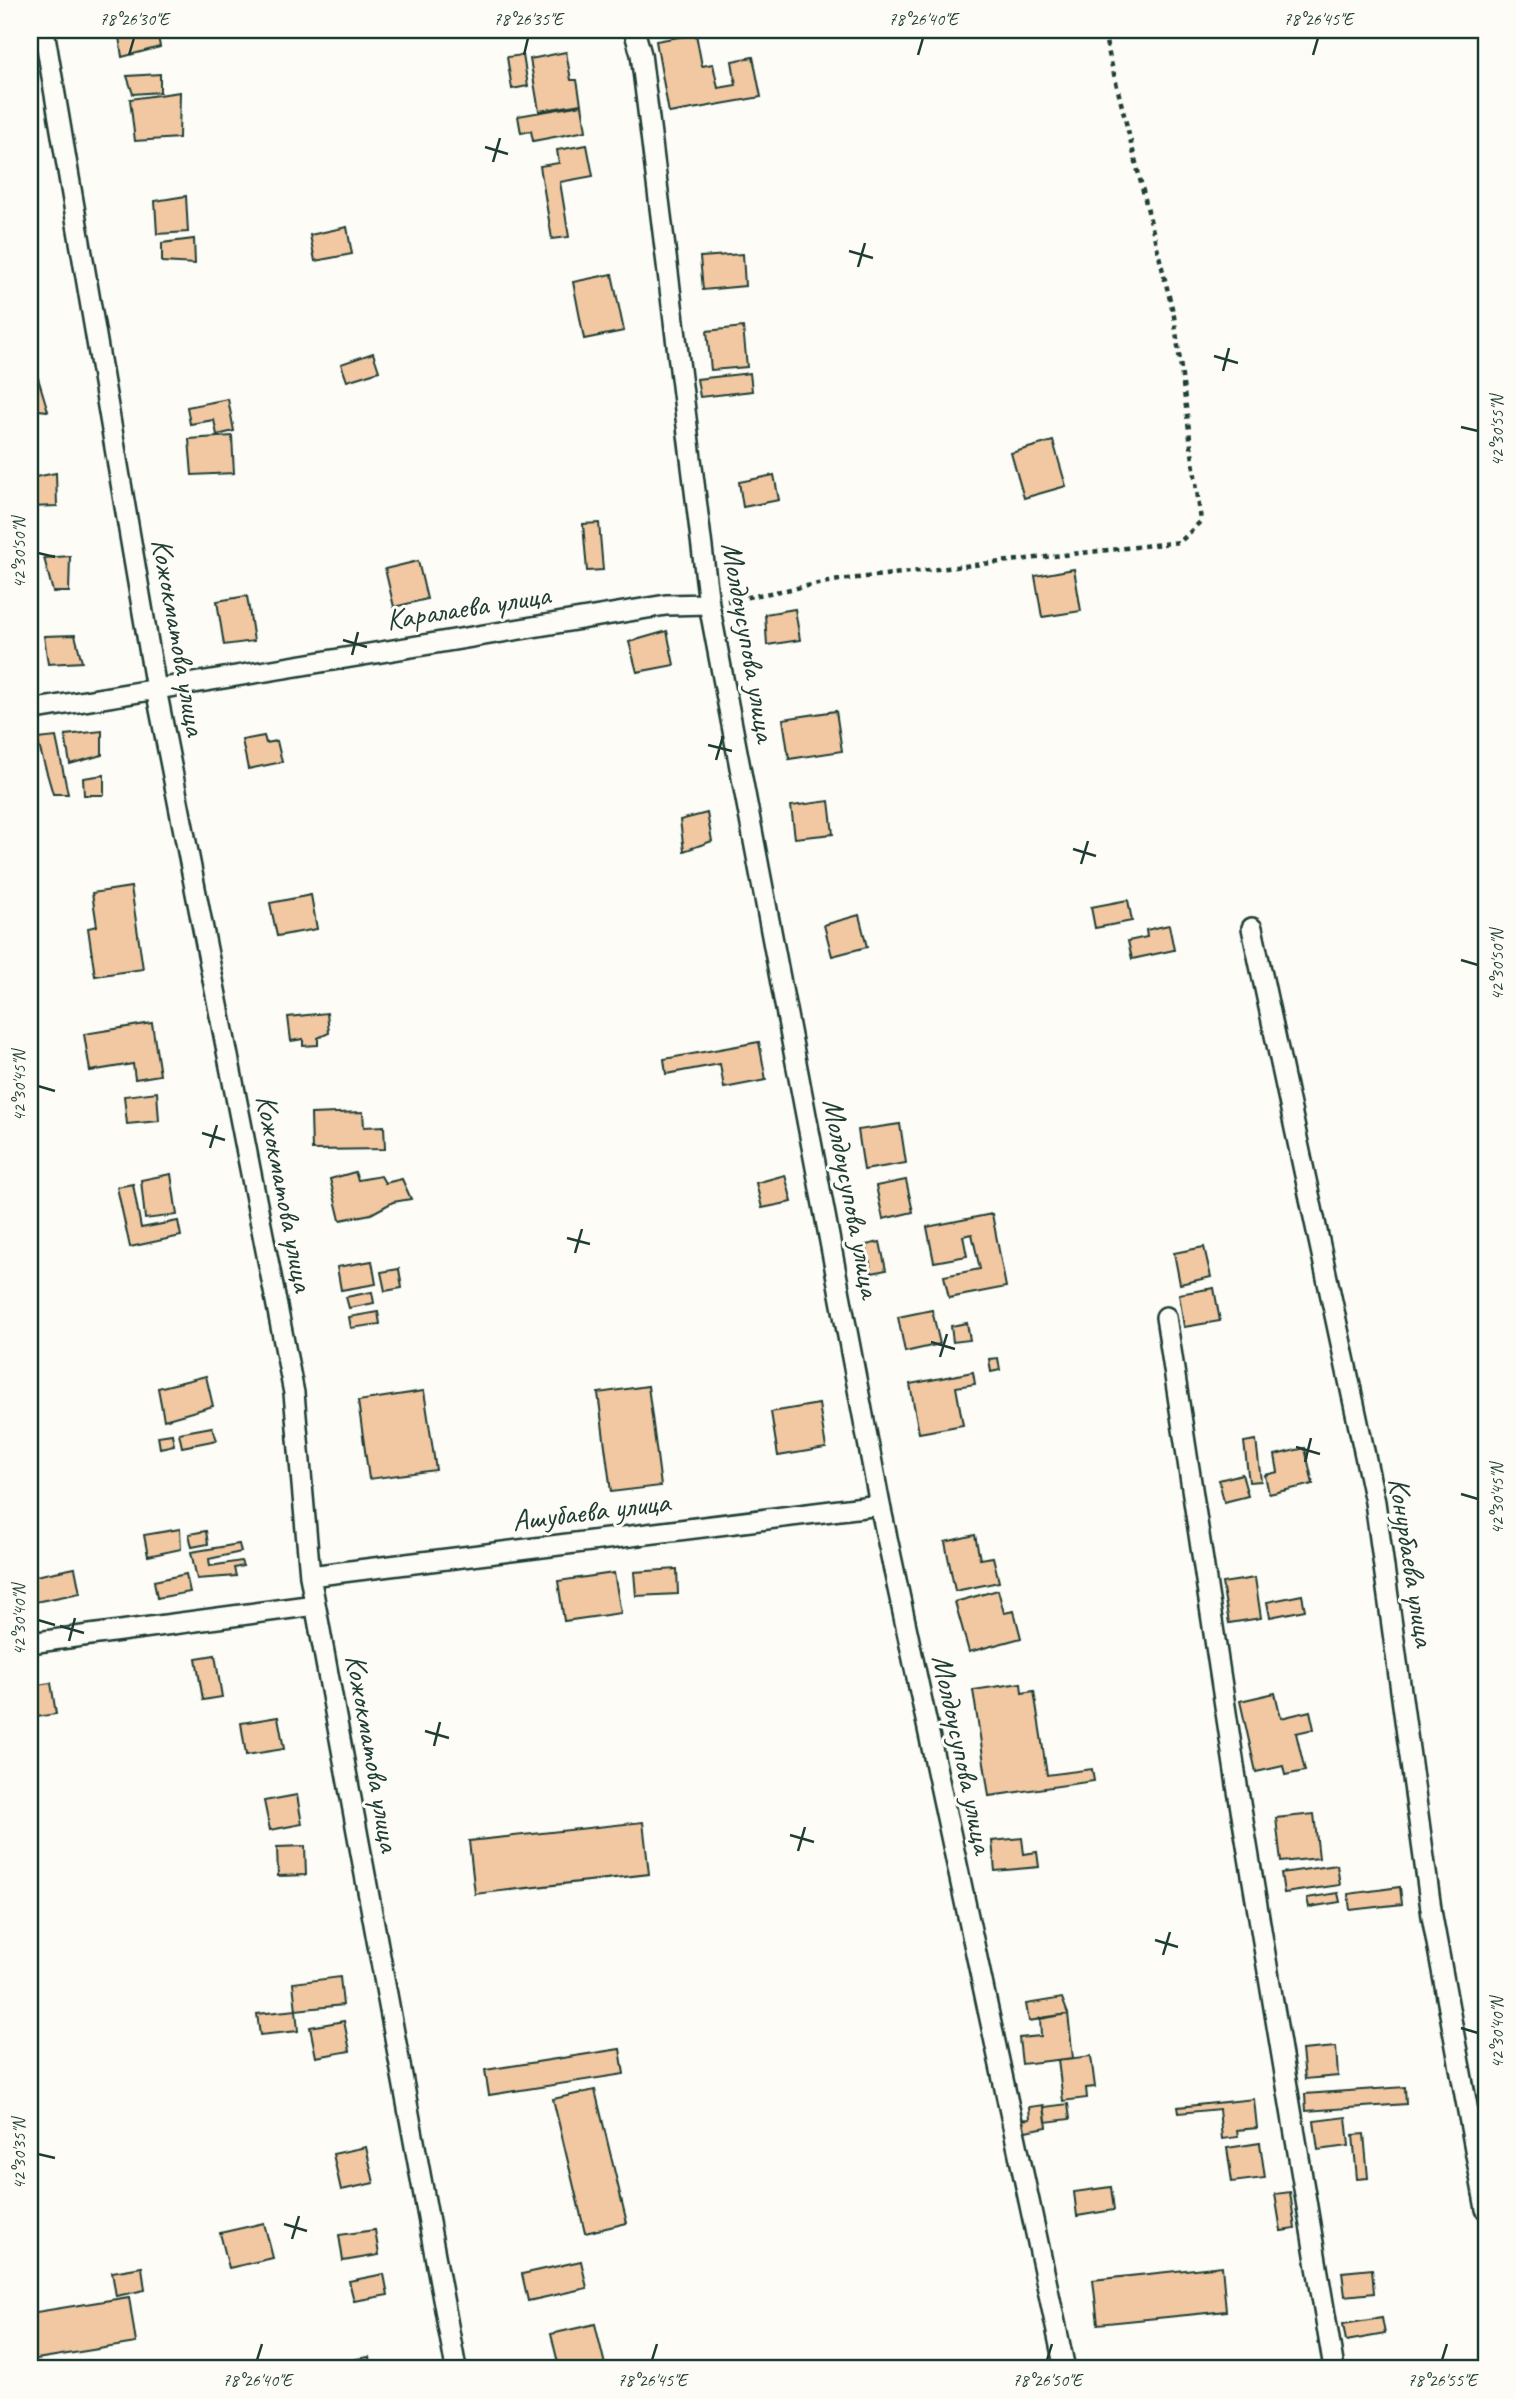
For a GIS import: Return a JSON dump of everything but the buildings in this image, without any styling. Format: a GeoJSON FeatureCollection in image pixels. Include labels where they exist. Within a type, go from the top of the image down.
{"type":"FeatureCollection","features":[{"type":"Feature","properties":{"kind":"street","name":"Кожокматова улица"},"geometry":{"type":"LineString","coordinates":[[44,30],[156,689],[294,1393],[310,1576],[456,2369]]}},
{"type":"Feature","properties":{"kind":"street","name":"Молдоусупова улица"},"geometry":{"type":"LineString","coordinates":[[634,30],[641,54],[709,604],[880,1506],[1065,2369]]}},
{"type":"Feature","properties":{"kind":"street","name":"Каралаева улица"},"geometry":{"type":"LineString","coordinates":[[30,710],[666,604],[709,604]]}},
{"type":"Feature","properties":{"kind":"street","name":"Конурбаева улица"},"geometry":{"type":"LineString","coordinates":[[1251,928],[1375,1502],[1432,1916],[1486,2209]]}},
{"type":"Feature","properties":{"kind":"street"},"geometry":{"type":"LineString","coordinates":[[1166,1317],[1239,1798],[1334,2369]]}},
{"type":"Feature","properties":{"kind":"street","name":"Ашубаева улица"},"geometry":{"type":"LineString","coordinates":[[310,1576],[880,1506]]}},
{"type":"Feature","properties":{"kind":"street"},"geometry":{"type":"LineString","coordinates":[[30,1643],[315,1605]]}},
{"type":"Feature","properties":{"kind":"path"},"geometry":{"type":"LineString","coordinates":[[709,604],[839,580],[1180,542],[1201,520],[1174,316],[1103,30]]}}]}
